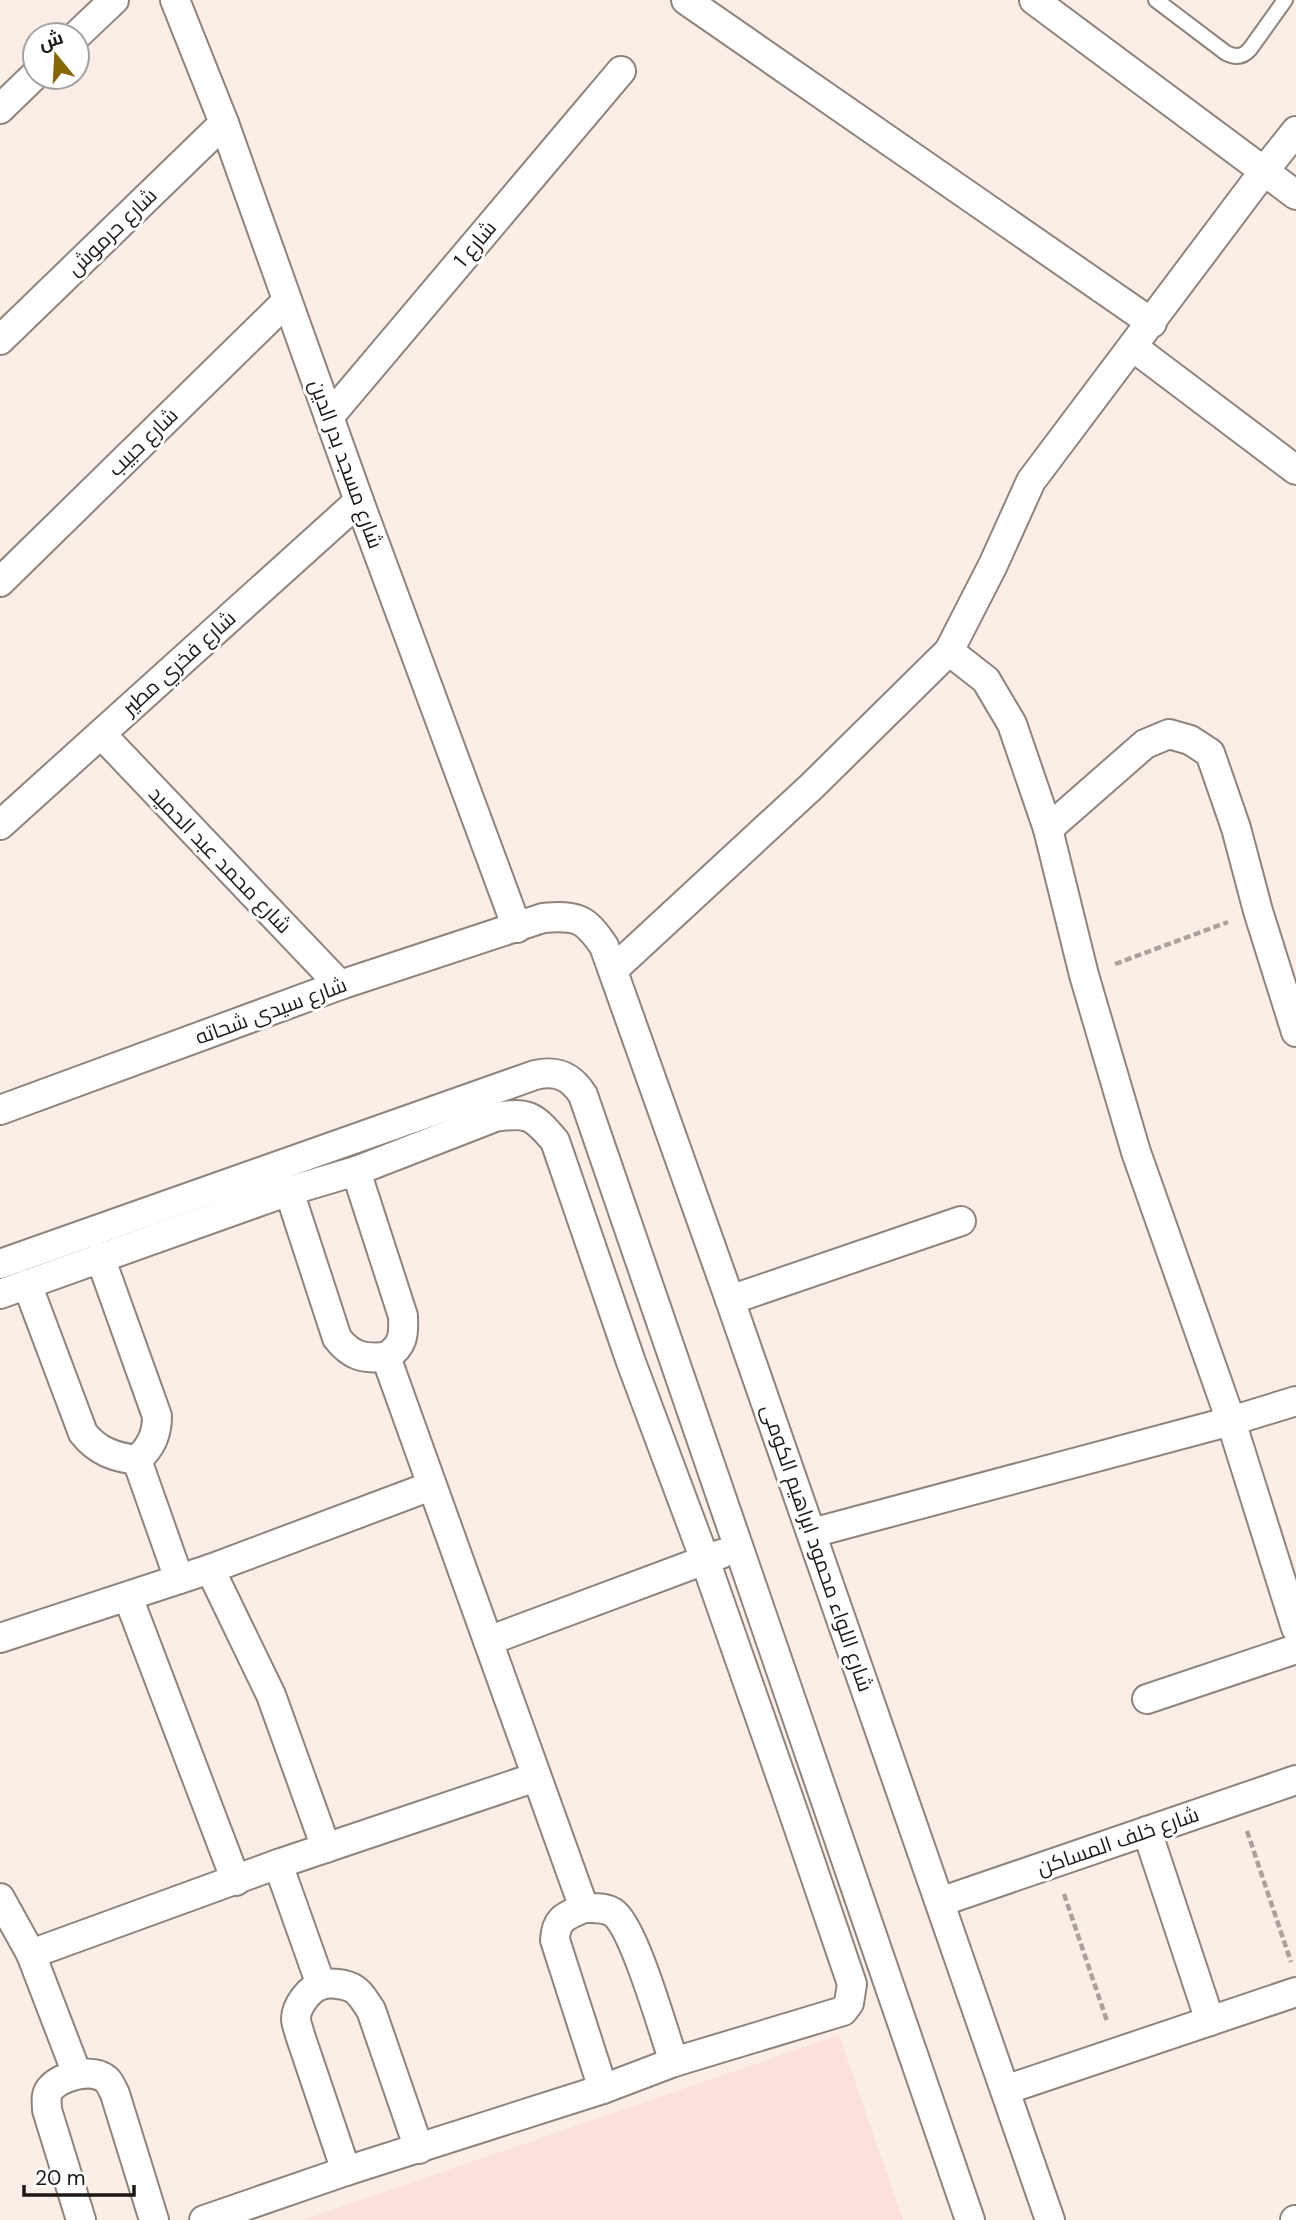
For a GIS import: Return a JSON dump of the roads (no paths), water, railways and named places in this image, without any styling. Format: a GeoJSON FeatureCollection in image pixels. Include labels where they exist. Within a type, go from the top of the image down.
{"type":"FeatureCollection","features":[{"type":"Feature","properties":{"kind":"street"},"geometry":{"type":"LineString","coordinates":[[91,22],[114,0]]}},
{"type":"Feature","properties":{"kind":"street","name":"شارع مسجد بدر الدين"},"geometry":{"type":"LineString","coordinates":[[176,0],[224,123],[359,501],[517,928]]}},
{"type":"Feature","properties":{"kind":"street"},"geometry":{"type":"LineString","coordinates":[[685,0],[1152,323]]}},
{"type":"Feature","properties":{"kind":"street"},"geometry":{"type":"LineString","coordinates":[[1034,0],[1296,195]]}},
{"type":"Feature","properties":{"kind":"street","name":"شارع 1"},"geometry":{"type":"LineString","coordinates":[[329,417],[621,71]]}},
{"type":"Feature","properties":{"kind":"street"},"geometry":{"type":"LineString","coordinates":[[0,109],[21,89]]}},
{"type":"Feature","properties":{"kind":"street","name":"شارع حرموش"},"geometry":{"type":"LineString","coordinates":[[0,340],[224,123]]}},
{"type":"Feature","properties":{"kind":"street"},"geometry":{"type":"LineString","coordinates":[[613,970],[811,786],[949,651],[993,565],[1031,481],[1296,131]]}},
{"type":"Feature","properties":{"kind":"street","name":"شارع حبيب"},"geometry":{"type":"LineString","coordinates":[[0,582],[287,301]]}},
{"type":"Feature","properties":{"kind":"street"},"geometry":{"type":"LineString","coordinates":[[1133,347],[1296,470]]}},
{"type":"Feature","properties":{"kind":"street","name":"شارع فخري مطير"},"geometry":{"type":"LineString","coordinates":[[0,825],[359,501]]}},
{"type":"Feature","properties":{"kind":"street"},"geometry":{"type":"LineString","coordinates":[[949,651],[986,680],[1012,724],[1048,829],[1084,975],[1136,1152],[1231,1421],[1296,1628]]}},
{"type":"Feature","properties":{"kind":"street","name":"شارع محمد عبد الحميد"},"geometry":{"type":"LineString","coordinates":[[100,734],[340,985]]}},
{"type":"Feature","properties":{"kind":"street"},"geometry":{"type":"LineString","coordinates":[[1048,829],[1145,744],[1169,734],[1190,740],[1210,753],[1236,828],[1258,911],[1296,1032]]}},
{"type":"Feature","properties":{"kind":"street","name":"شارع اللواء محمود ابراهيم الكومى"},"geometry":{"type":"LineString","coordinates":[[543,918],[568,916],[590,926],[604,946],[812,1533],[1050,2220]]}},
{"type":"Feature","properties":{"kind":"street","name":"شارع سيدى شحاته"},"geometry":{"type":"LineString","coordinates":[[0,1110],[340,985],[543,918]]}},
{"type":"Feature","properties":{"kind":"street"},"geometry":{"type":"LineString","coordinates":[[0,1264],[535,1075],[549,1072],[563,1075],[575,1083],[583,1095],[970,2220]]}},
{"type":"Feature","properties":{"kind":"street"},"geometry":{"type":"LineString","coordinates":[[0,1294],[289,1191],[356,1171],[495,1117],[517,1114],[541,1125],[555,1141],[631,1362],[705,1560],[852,1984],[849,2003],[843,2011],[674,2062],[603,2089],[345,2171],[204,2220]]}},
{"type":"Feature","properties":{"kind":"street"},"geometry":{"type":"LineString","coordinates":[[289,1191],[337,1338],[346,1350],[357,1356],[370,1359],[386,1357],[397,1350],[402,1338],[403,1316],[356,1171]]}},
{"type":"Feature","properties":{"kind":"street"},"geometry":{"type":"LineString","coordinates":[[730,1300],[961,1221]]}},
{"type":"Feature","properties":{"kind":"street"},"geometry":{"type":"LineString","coordinates":[[100,1257],[157,1416],[154,1438],[136,1460]]}},
{"type":"Feature","properties":{"kind":"street"},"geometry":{"type":"LineString","coordinates":[[27,1284],[83,1433],[92,1444],[107,1454],[136,1460]]}},
{"type":"Feature","properties":{"kind":"street"},"geometry":{"type":"LineString","coordinates":[[386,1357],[584,1908]]}},
{"type":"Feature","properties":{"kind":"street"},"geometry":{"type":"LineString","coordinates":[[812,1533],[1231,1421],[1296,1401]]}},
{"type":"Feature","properties":{"kind":"street"},"geometry":{"type":"LineString","coordinates":[[136,1460],[179,1579]]}},
{"type":"Feature","properties":{"kind":"street"},"geometry":{"type":"LineString","coordinates":[[0,1638],[210,1569],[431,1486]]}},
{"type":"Feature","properties":{"kind":"street"},"geometry":{"type":"LineString","coordinates":[[488,1642],[738,1548]]}},
{"type":"Feature","properties":{"kind":"street"},"geometry":{"type":"LineString","coordinates":[[210,1569],[271,1695],[326,1847]]}},
{"type":"Feature","properties":{"kind":"street"},"geometry":{"type":"LineString","coordinates":[[128,1597],[236,1881]]}},
{"type":"Feature","properties":{"kind":"street"},"geometry":{"type":"LineString","coordinates":[[1147,1699],[1296,1649]]}},
{"type":"Feature","properties":{"kind":"street"},"geometry":{"type":"LineString","coordinates":[[31,1954],[326,1847],[536,1777]]}},
{"type":"Feature","properties":{"kind":"street","name":"شارع خلف المساكن"},"geometry":{"type":"LineString","coordinates":[[940,1902],[1296,1780]]}},
{"type":"Feature","properties":{"kind":"street"},"geometry":{"type":"LineString","coordinates":[[1147,1831],[1210,2021]]}},
{"type":"Feature","properties":{"kind":"street"},"geometry":{"type":"LineString","coordinates":[[278,1864],[321,1985]]}},
{"type":"Feature","properties":{"kind":"street"},"geometry":{"type":"LineString","coordinates":[[0,1898],[31,1954],[77,2074]]}},
{"type":"Feature","properties":{"kind":"street"},"geometry":{"type":"LineString","coordinates":[[603,2089],[555,1940],[556,1927],[564,1917],[584,1908],[601,1908],[614,1912],[625,1925],[674,2062]]}},
{"type":"Feature","properties":{"kind":"street"},"geometry":{"type":"LineString","coordinates":[[345,2171],[296,2019],[299,2006],[321,1985],[340,1984],[353,1988],[371,2010],[419,2148]]}},
{"type":"Feature","properties":{"kind":"street"},"geometry":{"type":"LineString","coordinates":[[1004,2090],[1296,1993]]}},
{"type":"Feature","properties":{"kind":"street"},"geometry":{"type":"LineString","coordinates":[[81,2220],[47,2110],[46,2098],[49,2089],[77,2074],[95,2074],[107,2080],[115,2094],[154,2220]]}},
{"type":"Feature","properties":{"kind":"lane"},"geometry":{"type":"LineString","coordinates":[[1156,0],[1226,53],[1239,56],[1251,49],[1285,0]]}}]}
